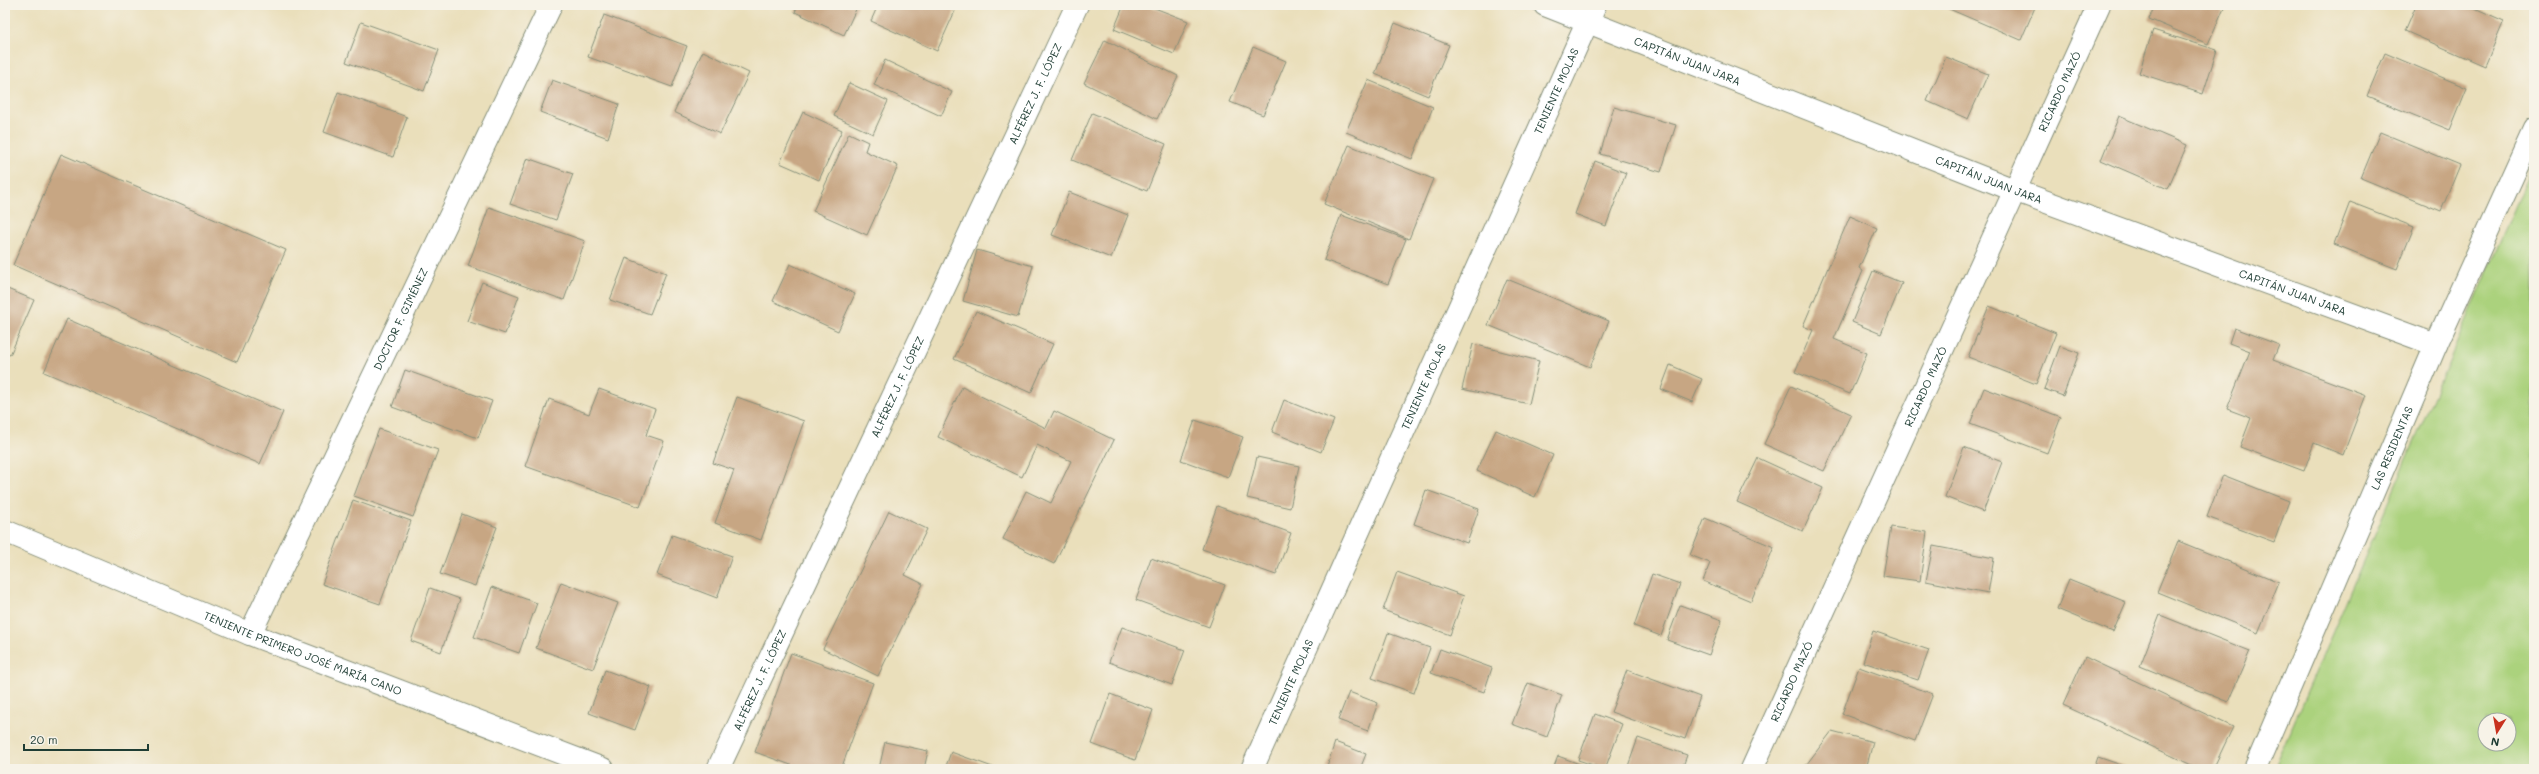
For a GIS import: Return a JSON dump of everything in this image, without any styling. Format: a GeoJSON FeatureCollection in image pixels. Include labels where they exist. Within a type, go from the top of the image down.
{"type":"FeatureCollection","features":[{"type":"Feature","properties":{"kind":"street","name":"DOCTOR F. GIMÉNEZ"},"geometry":{"type":"LineString","coordinates":[[250,634],[551,5]]}},
{"type":"Feature","properties":{"kind":"street","name":"ALFÉREZ J. F. LÓPEZ"},"geometry":{"type":"LineString","coordinates":[[718,769],[1076,5]]}},
{"type":"Feature","properties":{"kind":"street","name":"CAPITÁN JUAN JARA"},"geometry":{"type":"LineString","coordinates":[[1545,5],[1591,14],[2014,190],[2436,345]]}},
{"type":"Feature","properties":{"kind":"street","name":"RICARDO MAZÓ"},"geometry":{"type":"LineString","coordinates":[[1752,769],[2099,5]]}},
{"type":"Feature","properties":{"kind":"street","name":"TENIENTE MOLAS"},"geometry":{"type":"LineString","coordinates":[[1252,769],[1591,14]]}},
{"type":"Feature","properties":{"kind":"street","name":"LAS RESIDENTAS"},"geometry":{"type":"LineString","coordinates":[[2255,769],[2436,345],[2534,129]]}},
{"type":"Feature","properties":{"kind":"street","name":"TENIENTE PRIMERO JOSÉ MARÍA CANO"},"geometry":{"type":"LineString","coordinates":[[5,531],[250,634],[603,769]]}},
{"type":"Feature","properties":{"kind":"green space"},"geometry":{"type":"Polygon","coordinates":[[[2534,163],[2534,769],[2274,769],[2534,163]]]}},
{"type":"Feature","properties":{"kind":"building"},"geometry":{"type":"Polygon","coordinates":[[[798,5],[858,5],[844,35],[795,12],[798,5]]]}},
{"type":"Feature","properties":{"kind":"building"},"geometry":{"type":"Polygon","coordinates":[[[878,5],[942,5],[955,11],[937,51],[871,21],[878,5]]]}},
{"type":"Feature","properties":{"kind":"building"},"geometry":{"type":"Polygon","coordinates":[[[1124,5],[1147,5],[1188,21],[1174,54],[1114,29],[1124,5]]]}},
{"type":"Feature","properties":{"kind":"building"},"geometry":{"type":"Polygon","coordinates":[[[1940,5],[2036,5],[2021,40],[1940,5]]]}},
{"type":"Feature","properties":{"kind":"building"},"geometry":{"type":"Polygon","coordinates":[[[2155,5],[2225,5],[2208,44],[2149,19],[2155,5]]]}},
{"type":"Feature","properties":{"kind":"building"},"geometry":{"type":"Polygon","coordinates":[[[2416,5],[2468,5],[2504,21],[2485,66],[2405,31],[2416,5]]]}},
{"type":"Feature","properties":{"kind":"building"},"geometry":{"type":"Polygon","coordinates":[[[604,15],[687,46],[672,87],[588,57],[604,15]]]}},
{"type":"Feature","properties":{"kind":"building"},"geometry":{"type":"Polygon","coordinates":[[[361,22],[439,50],[424,91],[346,62],[361,22]]]}},
{"type":"Feature","properties":{"kind":"building"},"geometry":{"type":"Polygon","coordinates":[[[1395,23],[1449,45],[1428,96],[1375,74],[1395,23]]]}},
{"type":"Feature","properties":{"kind":"building"},"geometry":{"type":"Polygon","coordinates":[[[2153,30],[2217,50],[2203,94],[2139,73],[2153,30]]]}},
{"type":"Feature","properties":{"kind":"building"},"geometry":{"type":"Polygon","coordinates":[[[1105,40],[1178,76],[1157,119],[1084,83],[1105,40]]]}},
{"type":"Feature","properties":{"kind":"building"},"geometry":{"type":"Polygon","coordinates":[[[1253,47],[1286,61],[1263,115],[1230,102],[1253,47]]]}},
{"type":"Feature","properties":{"kind":"building"},"geometry":{"type":"Polygon","coordinates":[[[703,51],[749,73],[720,134],[674,112],[703,51]]]}},
{"type":"Feature","properties":{"kind":"building"},"geometry":{"type":"Polygon","coordinates":[[[2385,53],[2467,88],[2450,130],[2367,96],[2385,53]]]}},
{"type":"Feature","properties":{"kind":"building"},"geometry":{"type":"Polygon","coordinates":[[[1946,57],[1988,74],[1968,119],[1927,101],[1946,57]]]}},
{"type":"Feature","properties":{"kind":"building"},"geometry":{"type":"Polygon","coordinates":[[[885,60],[952,92],[941,116],[874,85],[885,60]]]}},
{"type":"Feature","properties":{"kind":"building"},"geometry":{"type":"Polygon","coordinates":[[[552,80],[619,104],[608,138],[540,112],[552,80]]]}},
{"type":"Feature","properties":{"kind":"building"},"geometry":{"type":"Polygon","coordinates":[[[1368,80],[1433,107],[1412,159],[1346,132],[1368,80]]]}},
{"type":"Feature","properties":{"kind":"building"},"geometry":{"type":"Polygon","coordinates":[[[849,83],[888,101],[873,134],[834,116],[849,83]]]}},
{"type":"Feature","properties":{"kind":"building"},"geometry":{"type":"Polygon","coordinates":[[[338,92],[407,117],[393,157],[324,132],[338,92]]]}},
{"type":"Feature","properties":{"kind":"building"},"geometry":{"type":"Polygon","coordinates":[[[1614,107],[1676,125],[1661,172],[1600,154],[1614,107]]]}},
{"type":"Feature","properties":{"kind":"building"},"geometry":{"type":"Polygon","coordinates":[[[803,112],[842,130],[819,180],[780,163],[803,112]]]}},
{"type":"Feature","properties":{"kind":"building"},"geometry":{"type":"Polygon","coordinates":[[[1092,113],[1166,144],[1147,191],[1072,160],[1092,113]]]}},
{"type":"Feature","properties":{"kind":"building"},"geometry":{"type":"Polygon","coordinates":[[[2119,116],[2187,145],[2168,189],[2101,160],[2119,116]]]}},
{"type":"Feature","properties":{"kind":"building"},"geometry":{"type":"Polygon","coordinates":[[[2380,132],[2460,165],[2441,211],[2361,178],[2380,132]]]}},
{"type":"Feature","properties":{"kind":"building"},"geometry":{"type":"Polygon","coordinates":[[[849,133],[868,142],[865,151],[898,166],[867,235],[813,211],[849,133]]]}},
{"type":"Feature","properties":{"kind":"building"},"geometry":{"type":"Polygon","coordinates":[[[1349,145],[1433,179],[1409,239],[1324,204],[1349,145]]]}},
{"type":"Feature","properties":{"kind":"building"},"geometry":{"type":"Polygon","coordinates":[[[61,154],[286,250],[237,362],[13,265],[61,154]]]}},
{"type":"Feature","properties":{"kind":"building"},"geometry":{"type":"Polygon","coordinates":[[[527,158],[573,174],[556,220],[510,204],[527,158]]]}},
{"type":"Feature","properties":{"kind":"building"},"geometry":{"type":"Polygon","coordinates":[[[1595,161],[1626,173],[1606,226],[1575,214],[1595,161]]]}},
{"type":"Feature","properties":{"kind":"building"},"geometry":{"type":"Polygon","coordinates":[[[1069,192],[1128,215],[1111,258],[1052,235],[1069,192]]]}},
{"type":"Feature","properties":{"kind":"building"},"geometry":{"type":"Polygon","coordinates":[[[2350,202],[2414,227],[2397,269],[2334,244],[2350,202]]]}},
{"type":"Feature","properties":{"kind":"building"},"geometry":{"type":"Polygon","coordinates":[[[489,207],[585,241],[564,300],[468,266],[489,207]]]}},
{"type":"Feature","properties":{"kind":"building"},"geometry":{"type":"Polygon","coordinates":[[[1341,215],[1406,239],[1388,284],[1324,260],[1341,215]]]}},
{"type":"Feature","properties":{"kind":"building"},"geometry":{"type":"Polygon","coordinates":[[[1850,216],[1877,228],[1859,268],[1863,271],[1834,339],[1867,353],[1850,394],[1795,372],[1813,330],[1803,326],[1850,216]]]}},
{"type":"Feature","properties":{"kind":"building"},"geometry":{"type":"Polygon","coordinates":[[[977,250],[1033,266],[1018,317],[963,301],[977,250]]]}},
{"type":"Feature","properties":{"kind":"building"},"geometry":{"type":"Polygon","coordinates":[[[626,258],[666,273],[650,314],[610,300],[626,258]]]}},
{"type":"Feature","properties":{"kind":"building"},"geometry":{"type":"Polygon","coordinates":[[[790,264],[855,294],[838,331],[773,301],[790,264]]]}},
{"type":"Feature","properties":{"kind":"building"},"geometry":{"type":"Polygon","coordinates":[[[1873,271],[1902,283],[1881,334],[1852,322],[1873,271]]]}},
{"type":"Feature","properties":{"kind":"building"},"geometry":{"type":"Polygon","coordinates":[[[1507,279],[1609,321],[1590,367],[1488,325],[1507,279]]]}},
{"type":"Feature","properties":{"kind":"building"},"geometry":{"type":"Polygon","coordinates":[[[482,282],[519,296],[505,334],[467,321],[482,282]]]}},
{"type":"Feature","properties":{"kind":"building"},"geometry":{"type":"Polygon","coordinates":[[[5,288],[34,300],[10,355],[5,353],[5,288]]]}},
{"type":"Feature","properties":{"kind":"building"},"geometry":{"type":"Polygon","coordinates":[[[1989,306],[2056,333],[2036,384],[1968,357],[1989,306]]]}},
{"type":"Feature","properties":{"kind":"building"},"geometry":{"type":"Polygon","coordinates":[[[976,311],[1053,344],[1031,393],[954,359],[976,311]]]}},
{"type":"Feature","properties":{"kind":"building"},"geometry":{"type":"Polygon","coordinates":[[[67,319],[283,412],[260,464],[44,372],[67,319]]]}},
{"type":"Feature","properties":{"kind":"building"},"geometry":{"type":"Polygon","coordinates":[[[2234,328],[2279,345],[2273,360],[2366,395],[2343,455],[2314,443],[2304,471],[2240,447],[2251,418],[2227,409],[2250,351],[2229,343],[2234,328]]]}},
{"type":"Feature","properties":{"kind":"building"},"geometry":{"type":"Polygon","coordinates":[[[1473,344],[1539,361],[1529,404],[1462,389],[1473,344]]]}},
{"type":"Feature","properties":{"kind":"building"},"geometry":{"type":"Polygon","coordinates":[[[2060,346],[2079,353],[2063,396],[2044,389],[2060,346]]]}},
{"type":"Feature","properties":{"kind":"building"},"geometry":{"type":"Polygon","coordinates":[[[1670,365],[1702,379],[1692,402],[1661,389],[1670,365]]]}},
{"type":"Feature","properties":{"kind":"building"},"geometry":{"type":"Polygon","coordinates":[[[405,370],[492,401],[478,438],[392,407],[405,370]]]}},
{"type":"Feature","properties":{"kind":"building"},"geometry":{"type":"Polygon","coordinates":[[[1791,386],[1851,414],[1824,471],[1764,444],[1791,386]]]}},
{"type":"Feature","properties":{"kind":"building"},"geometry":{"type":"Polygon","coordinates":[[[962,387],[1046,428],[1054,411],[1114,440],[1054,564],[1003,539],[1026,491],[1051,503],[1071,461],[1037,445],[1022,477],[938,437],[962,387]]]}},
{"type":"Feature","properties":{"kind":"building"},"geometry":{"type":"Polygon","coordinates":[[[1984,388],[2061,417],[2047,453],[1970,424],[1984,388]]]}},
{"type":"Feature","properties":{"kind":"building"},"geometry":{"type":"Polygon","coordinates":[[[599,389],[655,409],[646,435],[664,441],[640,507],[525,466],[549,399],[589,414],[599,389]]]}},
{"type":"Feature","properties":{"kind":"building"},"geometry":{"type":"Polygon","coordinates":[[[737,397],[804,421],[761,540],[715,523],[734,470],[713,463],[737,397]]]}},
{"type":"Feature","properties":{"kind":"building"},"geometry":{"type":"Polygon","coordinates":[[[1284,400],[1334,420],[1321,452],[1272,432],[1284,400]]]}},
{"type":"Feature","properties":{"kind":"building"},"geometry":{"type":"Polygon","coordinates":[[[1195,420],[1243,437],[1228,477],[1181,460],[1195,420]]]}},
{"type":"Feature","properties":{"kind":"building"},"geometry":{"type":"Polygon","coordinates":[[[379,429],[438,450],[413,517],[354,496],[379,429]]]}},
{"type":"Feature","properties":{"kind":"building"},"geometry":{"type":"Polygon","coordinates":[[[1496,430],[1553,455],[1535,497],[1477,471],[1496,430]]]}},
{"type":"Feature","properties":{"kind":"building"},"geometry":{"type":"Polygon","coordinates":[[[1964,447],[2002,462],[1983,512],[1945,497],[1964,447]]]}},
{"type":"Feature","properties":{"kind":"building"},"geometry":{"type":"Polygon","coordinates":[[[1257,457],[1299,466],[1290,508],[1247,498],[1257,457]]]}},
{"type":"Feature","properties":{"kind":"building"},"geometry":{"type":"Polygon","coordinates":[[[1758,458],[1823,488],[1803,531],[1737,502],[1758,458]]]}},
{"type":"Feature","properties":{"kind":"building"},"geometry":{"type":"Polygon","coordinates":[[[2223,475],[2289,501],[2274,542],[2207,517],[2223,475]]]}},
{"type":"Feature","properties":{"kind":"building"},"geometry":{"type":"Polygon","coordinates":[[[1426,490],[1479,509],[1467,543],[1414,524],[1426,490]]]}},
{"type":"Feature","properties":{"kind":"building"},"geometry":{"type":"Polygon","coordinates":[[[353,500],[411,521],[380,604],[322,584],[353,500]]]}},
{"type":"Feature","properties":{"kind":"building"},"geometry":{"type":"Polygon","coordinates":[[[1217,506],[1291,533],[1276,575],[1202,549],[1217,506]]]}},
{"type":"Feature","properties":{"kind":"building"},"geometry":{"type":"Polygon","coordinates":[[[889,511],[927,529],[905,575],[923,584],[878,676],[823,649],[889,511]]]}},
{"type":"Feature","properties":{"kind":"building"},"geometry":{"type":"Polygon","coordinates":[[[462,514],[497,527],[475,586],[440,574],[462,514]]]}},
{"type":"Feature","properties":{"kind":"building"},"geometry":{"type":"Polygon","coordinates":[[[1705,518],[1774,547],[1751,601],[1703,581],[1710,563],[1690,555],[1705,518]]]}},
{"type":"Feature","properties":{"kind":"building"},"geometry":{"type":"Polygon","coordinates":[[[1891,527],[1927,532],[1920,581],[1883,576],[1891,527]]]}},
{"type":"Feature","properties":{"kind":"building"},"geometry":{"type":"Polygon","coordinates":[[[672,535],[732,556],[717,598],[657,575],[672,535]]]}},
{"type":"Feature","properties":{"kind":"building"},"geometry":{"type":"Polygon","coordinates":[[[2178,541],[2279,582],[2258,633],[2157,592],[2178,541]]]}},
{"type":"Feature","properties":{"kind":"building"},"geometry":{"type":"Polygon","coordinates":[[[1933,546],[1994,558],[1988,593],[1926,581],[1933,546]]]}},
{"type":"Feature","properties":{"kind":"building"},"geometry":{"type":"Polygon","coordinates":[[[1151,558],[1225,585],[1209,627],[1136,600],[1151,558]]]}},
{"type":"Feature","properties":{"kind":"building"},"geometry":{"type":"Polygon","coordinates":[[[1397,572],[1464,596],[1450,635],[1383,610],[1397,572]]]}},
{"type":"Feature","properties":{"kind":"building"},"geometry":{"type":"Polygon","coordinates":[[[1652,574],[1680,584],[1661,636],[1634,626],[1652,574]]]}},
{"type":"Feature","properties":{"kind":"building"},"geometry":{"type":"Polygon","coordinates":[[[2069,579],[2126,602],[2113,632],[2057,609],[2069,579]]]}},
{"type":"Feature","properties":{"kind":"building"},"geometry":{"type":"Polygon","coordinates":[[[561,582],[618,603],[593,669],[536,648],[561,582]]]}},
{"type":"Feature","properties":{"kind":"building"},"geometry":{"type":"Polygon","coordinates":[[[492,587],[537,603],[519,653],[474,637],[492,587]]]}},
{"type":"Feature","properties":{"kind":"building"},"geometry":{"type":"Polygon","coordinates":[[[430,588],[460,599],[441,652],[411,641],[430,588]]]}},
{"type":"Feature","properties":{"kind":"building"},"geometry":{"type":"Polygon","coordinates":[[[1680,605],[1722,620],[1709,655],[1667,640],[1680,605]]]}},
{"type":"Feature","properties":{"kind":"building"},"geometry":{"type":"Polygon","coordinates":[[[2160,615],[2250,651],[2228,702],[2140,666],[2160,615]]]}},
{"type":"Feature","properties":{"kind":"building"},"geometry":{"type":"Polygon","coordinates":[[[1122,627],[1185,650],[1172,685],[1109,662],[1122,627]]]}},
{"type":"Feature","properties":{"kind":"building"},"geometry":{"type":"Polygon","coordinates":[[[1873,631],[1929,650],[1918,680],[1863,662],[1873,631]]]}},
{"type":"Feature","properties":{"kind":"building"},"geometry":{"type":"Polygon","coordinates":[[[1388,633],[1430,648],[1414,693],[1372,678],[1388,633]]]}},
{"type":"Feature","properties":{"kind":"building"},"geometry":{"type":"Polygon","coordinates":[[[1440,649],[1492,668],[1484,692],[1431,673],[1440,649]]]}},
{"type":"Feature","properties":{"kind":"building"},"geometry":{"type":"Polygon","coordinates":[[[791,653],[873,683],[841,769],[802,769],[755,752],[791,653]]]}},
{"type":"Feature","properties":{"kind":"building"},"geometry":{"type":"Polygon","coordinates":[[[2085,657],[2233,727],[2213,769],[2200,769],[2063,705],[2085,657]]]}},
{"type":"Feature","properties":{"kind":"building"},"geometry":{"type":"Polygon","coordinates":[[[1859,667],[1933,694],[1915,741],[1842,714],[1859,667]]]}},
{"type":"Feature","properties":{"kind":"building"},"geometry":{"type":"Polygon","coordinates":[[[605,670],[651,687],[635,730],[589,713],[605,670]]]}},
{"type":"Feature","properties":{"kind":"building"},"geometry":{"type":"Polygon","coordinates":[[[1627,670],[1700,697],[1685,739],[1611,712],[1627,670]]]}},
{"type":"Feature","properties":{"kind":"building"},"geometry":{"type":"Polygon","coordinates":[[[1528,683],[1562,695],[1547,737],[1512,724],[1528,683]]]}},
{"type":"Feature","properties":{"kind":"building"},"geometry":{"type":"Polygon","coordinates":[[[1349,692],[1378,703],[1368,731],[1338,720],[1349,692]]]}},
{"type":"Feature","properties":{"kind":"building"},"geometry":{"type":"Polygon","coordinates":[[[1110,694],[1153,710],[1135,760],[1092,744],[1110,694]]]}},
{"type":"Feature","properties":{"kind":"building"},"geometry":{"type":"Polygon","coordinates":[[[1595,714],[1622,724],[1605,769],[1578,760],[1595,714]]]}},
{"type":"Feature","properties":{"kind":"building"},"geometry":{"type":"Polygon","coordinates":[[[1832,731],[1873,742],[1866,769],[1803,769],[1832,731]]]}},
{"type":"Feature","properties":{"kind":"building"},"geometry":{"type":"Polygon","coordinates":[[[1638,738],[1687,755],[1682,769],[1627,769],[1638,738]]]}},
{"type":"Feature","properties":{"kind":"building"},"geometry":{"type":"Polygon","coordinates":[[[885,742],[928,751],[924,769],[879,769],[885,742]]]}},
{"type":"Feature","properties":{"kind":"building"},"geometry":{"type":"Polygon","coordinates":[[[1335,742],[1366,754],[1360,769],[1326,769],[1335,742]]]}},
{"type":"Feature","properties":{"kind":"building"},"geometry":{"type":"Polygon","coordinates":[[[951,752],[998,769],[945,769],[951,752]]]}},
{"type":"Feature","properties":{"kind":"building"},"geometry":{"type":"Polygon","coordinates":[[[1558,756],[1593,769],[1553,769],[1558,756]]]}},
{"type":"Feature","properties":{"kind":"building"},"geometry":{"type":"Polygon","coordinates":[[[2098,757],[2133,769],[2094,769],[2098,757]]]}}]}
